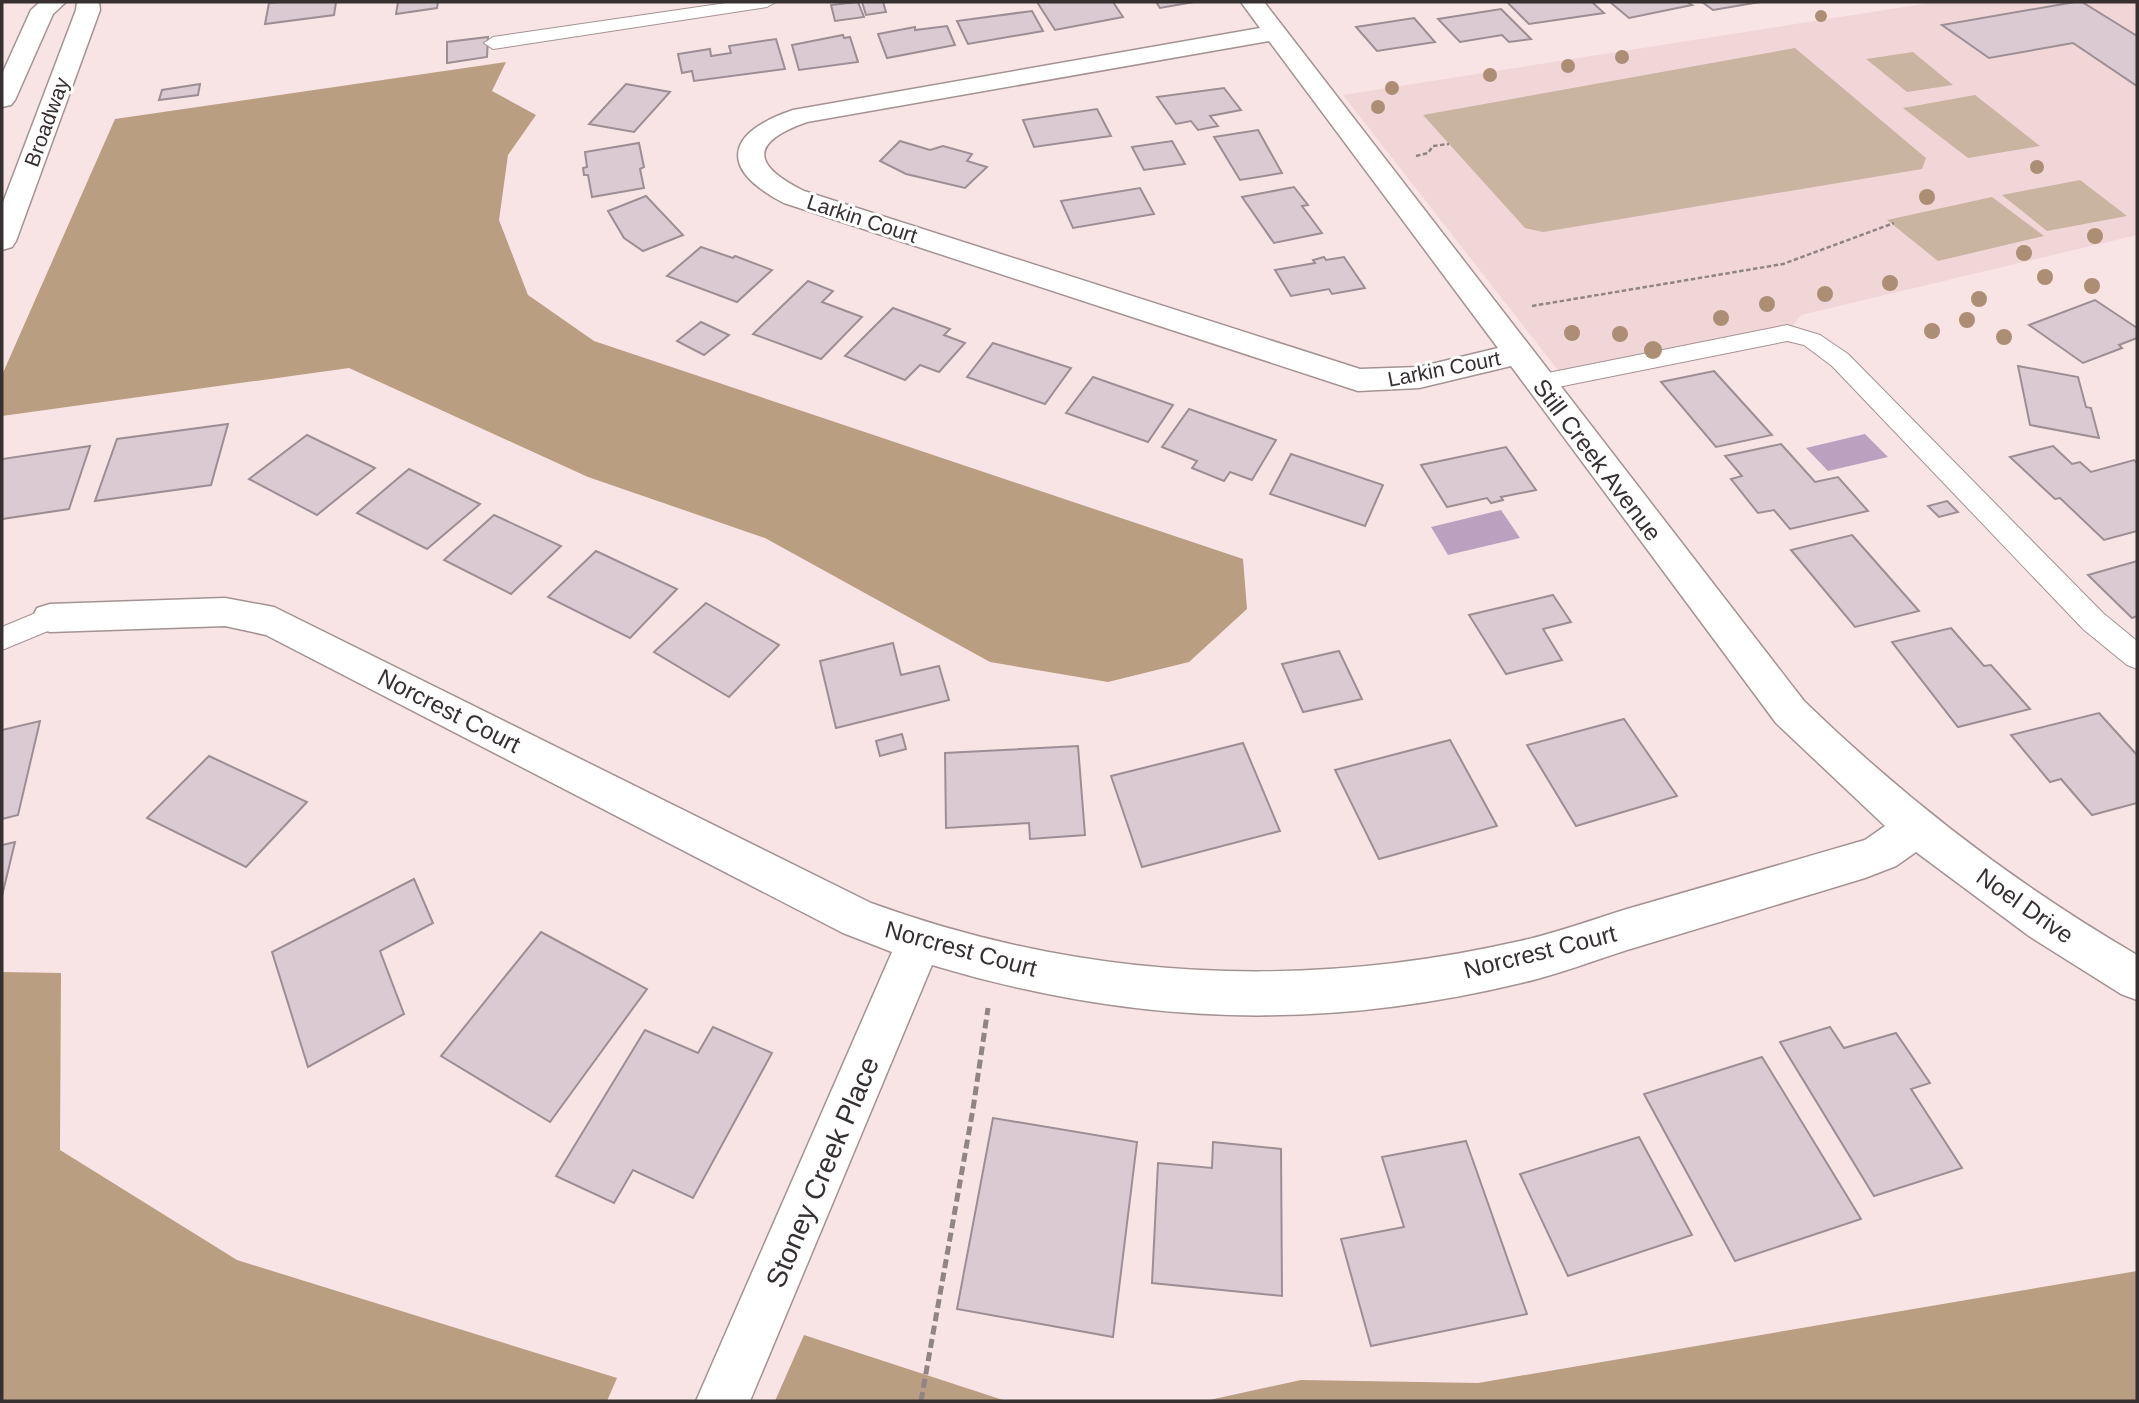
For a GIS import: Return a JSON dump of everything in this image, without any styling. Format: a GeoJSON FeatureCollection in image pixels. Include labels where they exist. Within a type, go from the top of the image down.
{"type":"FeatureCollection","features":[{"type":"Feature","properties":{"kind":"street","name":"Broadway"},"geometry":{"type":"LineString","coordinates":[[2,100],[43,10],[55,2]]}},
{"type":"Feature","properties":{"kind":"street","name":"Broadway"},"geometry":{"type":"LineString","coordinates":[[2,241],[79,36],[90,4],[88,2]]}},
{"type":"Feature","properties":{"kind":"street"},"geometry":{"type":"LineString","coordinates":[[1253,2],[1260,2]]}},
{"type":"Feature","properties":{"kind":"street","name":"Still Creek Avenue"},"geometry":{"type":"LineString","coordinates":[[1253,2],[1538,383],[1790,712],[1836,759],[1917,827]]}},
{"type":"Feature","properties":{"kind":"street","name":"Larkin Court"},"geometry":{"type":"LineString","coordinates":[[1274,33],[802,115],[764,131],[753,145],[751,165],[755,174],[764,182],[794,197],[1358,380],[1384,382],[1410,379],[1518,354]]}},
{"type":"Feature","properties":{"kind":"street","name":"Norcrest Court"},"geometry":{"type":"LineString","coordinates":[[50,618],[225,612],[274,622],[858,919],[918,943],[1000,963],[1162,992],[1236,994],[1380,986],[1525,960],[1865,859],[1881,853],[1917,827]]}},
{"type":"Feature","properties":{"kind":"street","name":"Noel Drive"},"geometry":{"type":"LineString","coordinates":[[1917,827],[2036,917],[2137,979]]}},
{"type":"Feature","properties":{"kind":"street","name":"Stoney Creek Place"},"geometry":{"type":"LineString","coordinates":[[723,1401],[894,1005],[918,943]]}},
{"type":"Feature","properties":{"kind":"lane"},"geometry":{"type":"LineString","coordinates":[[493,43],[767,2]]}},
{"type":"Feature","properties":{"kind":"lane"},"geometry":{"type":"LineString","coordinates":[[1538,383],[1787,333],[1812,340],[1840,360],[2092,621],[2137,657]]}},
{"type":"Feature","properties":{"kind":"lane"},"geometry":{"type":"LineString","coordinates":[[2,639],[50,618]]}},
{"type":"Feature","properties":{"kind":"path"},"geometry":{"type":"LineString","coordinates":[[1413,156],[1428,153],[1433,146],[1449,144]]}},
{"type":"Feature","properties":{"kind":"path"},"geometry":{"type":"LineString","coordinates":[[1527,306],[1783,264],[1895,223]]}},
{"type":"Feature","properties":{"kind":"path"},"geometry":{"type":"LineString","coordinates":[[921,1401],[973,1109],[987,1014]]}},
{"type":"Feature","properties":{"kind":"shaded area"},"geometry":{"type":"Polygon","coordinates":[[[1936,2],[2137,2],[2137,235],[1801,315],[1787,333],[1564,378],[1343,95],[1936,2]]]}},
{"type":"Feature","properties":{"kind":"shaded area"},"geometry":{"type":"Polygon","coordinates":[[[1795,48],[1926,158],[1922,169],[1543,232],[1525,228],[1423,115],[1795,48]]]}},
{"type":"Feature","properties":{"kind":"shaded area"},"geometry":{"type":"Polygon","coordinates":[[[1913,52],[1953,85],[1907,92],[1866,59],[1913,52]]]}},
{"type":"Feature","properties":{"kind":"shaded area"},"geometry":{"type":"Polygon","coordinates":[[[506,62],[492,91],[536,115],[508,155],[499,220],[528,295],[594,341],[1243,559],[1247,609],[1189,662],[1108,682],[990,662],[765,538],[588,477],[349,368],[2,416],[2,375],[115,119],[506,62]]]}},
{"type":"Feature","properties":{"kind":"shaded area"},"geometry":{"type":"Polygon","coordinates":[[[1975,95],[2040,146],[1968,158],[1903,108],[1975,95]]]}},
{"type":"Feature","properties":{"kind":"shaded area"},"geometry":{"type":"Polygon","coordinates":[[[2080,180],[2127,216],[2047,231],[2002,195],[2080,180]]]}},
{"type":"Feature","properties":{"kind":"shaded area"},"geometry":{"type":"Polygon","coordinates":[[[1992,197],[2044,236],[1938,261],[1887,220],[1992,197]]]}},
{"type":"Feature","properties":{"kind":"shaded area"},"geometry":{"type":"Polygon","coordinates":[[[1865,434],[1888,457],[1828,471],[1806,448],[1865,434]]]}},
{"type":"Feature","properties":{"kind":"shaded area"},"geometry":{"type":"Polygon","coordinates":[[[1501,510],[1520,538],[1448,555],[1431,527],[1501,510]]]}},
{"type":"Feature","properties":{"kind":"shaded area"},"geometry":{"type":"Polygon","coordinates":[[[2,972],[61,973],[60,1150],[237,1260],[617,1378],[607,1401],[2,1401],[2,972]]]}},
{"type":"Feature","properties":{"kind":"shaded area"},"geometry":{"type":"Polygon","coordinates":[[[2137,1271],[2137,1401],[1205,1401],[1301,1380],[1478,1383],[2137,1271]]]}},
{"type":"Feature","properties":{"kind":"shaded area"},"geometry":{"type":"Polygon","coordinates":[[[804,1335],[1006,1401],[775,1401],[804,1335]]]}},
{"type":"Feature","properties":{"kind":"building"},"geometry":{"type":"Polygon","coordinates":[[[336,2],[334,15],[265,24],[269,3],[336,2]]]}},
{"type":"Feature","properties":{"kind":"building"},"geometry":{"type":"Polygon","coordinates":[[[398,2],[438,2],[437,8],[396,14],[398,2]]]}},
{"type":"Feature","properties":{"kind":"building"},"geometry":{"type":"Polygon","coordinates":[[[858,2],[864,17],[835,21],[831,5],[858,2]]]}},
{"type":"Feature","properties":{"kind":"building"},"geometry":{"type":"Polygon","coordinates":[[[862,2],[883,2],[886,12],[866,15],[862,2]]]}},
{"type":"Feature","properties":{"kind":"building"},"geometry":{"type":"Polygon","coordinates":[[[1037,2],[1113,2],[1123,17],[1055,30],[1037,2]]]}},
{"type":"Feature","properties":{"kind":"building"},"geometry":{"type":"Polygon","coordinates":[[[1156,2],[1194,2],[1160,8],[1156,2]]]}},
{"type":"Feature","properties":{"kind":"building"},"geometry":{"type":"Polygon","coordinates":[[[1507,2],[1592,2],[1604,13],[1529,24],[1507,2]]]}},
{"type":"Feature","properties":{"kind":"building"},"geometry":{"type":"Polygon","coordinates":[[[1610,2],[1687,2],[1692,5],[1629,18],[1610,2]]]}},
{"type":"Feature","properties":{"kind":"building"},"geometry":{"type":"Polygon","coordinates":[[[1702,2],[1760,2],[1713,10],[1702,2]]]}},
{"type":"Feature","properties":{"kind":"building"},"geometry":{"type":"Polygon","coordinates":[[[2082,2],[2137,36],[2137,86],[2073,43],[1989,58],[1942,25],[2082,2]]]}},
{"type":"Feature","properties":{"kind":"building"},"geometry":{"type":"Polygon","coordinates":[[[1501,9],[1531,39],[1509,42],[1502,35],[1460,42],[1438,19],[1501,9]]]}},
{"type":"Feature","properties":{"kind":"building"},"geometry":{"type":"Polygon","coordinates":[[[1032,11],[1043,31],[968,44],[957,21],[1032,11]]]}},
{"type":"Feature","properties":{"kind":"building"},"geometry":{"type":"Polygon","coordinates":[[[1414,18],[1435,42],[1377,51],[1356,27],[1414,18]]]}},
{"type":"Feature","properties":{"kind":"building"},"geometry":{"type":"Polygon","coordinates":[[[947,26],[955,45],[887,58],[878,34],[915,27],[915,30],[947,26]]]}},
{"type":"Feature","properties":{"kind":"building"},"geometry":{"type":"Polygon","coordinates":[[[843,35],[844,38],[850,37],[858,62],[799,70],[792,45],[843,35]]]}},
{"type":"Feature","properties":{"kind":"building"},"geometry":{"type":"Polygon","coordinates":[[[488,37],[487,57],[447,63],[447,42],[488,37]]]}},
{"type":"Feature","properties":{"kind":"building"},"geometry":{"type":"Polygon","coordinates":[[[776,39],[785,69],[694,81],[692,71],[682,73],[678,54],[710,49],[711,56],[731,53],[729,46],[776,39]]]}},
{"type":"Feature","properties":{"kind":"building"},"geometry":{"type":"Polygon","coordinates":[[[200,84],[198,95],[159,100],[162,90],[200,84]]]}},
{"type":"Feature","properties":{"kind":"building"},"geometry":{"type":"Polygon","coordinates":[[[626,84],[670,92],[634,132],[589,124],[626,84]]]}},
{"type":"Feature","properties":{"kind":"building"},"geometry":{"type":"Polygon","coordinates":[[[1224,88],[1241,110],[1210,116],[1218,126],[1198,130],[1191,121],[1176,124],[1157,97],[1224,88]]]}},
{"type":"Feature","properties":{"kind":"building"},"geometry":{"type":"Polygon","coordinates":[[[1097,109],[1111,136],[1034,147],[1023,120],[1097,109]]]}},
{"type":"Feature","properties":{"kind":"building"},"geometry":{"type":"Polygon","coordinates":[[[1258,130],[1282,173],[1240,180],[1214,137],[1258,130]]]}},
{"type":"Feature","properties":{"kind":"building"},"geometry":{"type":"Polygon","coordinates":[[[900,141],[930,150],[943,146],[972,154],[967,161],[987,167],[965,188],[906,174],[880,161],[900,141]]]}},
{"type":"Feature","properties":{"kind":"building"},"geometry":{"type":"Polygon","coordinates":[[[1172,141],[1185,164],[1144,170],[1132,147],[1172,141]]]}},
{"type":"Feature","properties":{"kind":"building"},"geometry":{"type":"Polygon","coordinates":[[[639,143],[644,167],[640,169],[644,188],[592,197],[588,175],[584,175],[583,168],[587,167],[585,152],[639,143]]]}},
{"type":"Feature","properties":{"kind":"building"},"geometry":{"type":"Polygon","coordinates":[[[1294,187],[1308,205],[1302,206],[1322,233],[1274,243],[1242,197],[1294,187]]]}},
{"type":"Feature","properties":{"kind":"building"},"geometry":{"type":"Polygon","coordinates":[[[1140,188],[1154,214],[1073,228],[1061,201],[1140,188]]]}},
{"type":"Feature","properties":{"kind":"building"},"geometry":{"type":"Polygon","coordinates":[[[646,196],[683,235],[643,251],[624,238],[608,211],[646,196]]]}},
{"type":"Feature","properties":{"kind":"building"},"geometry":{"type":"Polygon","coordinates":[[[701,247],[772,270],[737,302],[667,276],[701,247]]]}},
{"type":"Feature","properties":{"kind":"building"},"geometry":{"type":"Polygon","coordinates":[[[1324,257],[1326,260],[1344,257],[1365,288],[1332,294],[1329,289],[1291,296],[1275,270],[1315,263],[1313,260],[1324,257]]]}},
{"type":"Feature","properties":{"kind":"building"},"geometry":{"type":"Polygon","coordinates":[[[808,281],[833,291],[822,302],[862,317],[821,359],[753,334],[808,281]]]}},
{"type":"Feature","properties":{"kind":"building"},"geometry":{"type":"Polygon","coordinates":[[[2095,300],[2137,328],[2137,338],[2119,345],[2122,348],[2083,363],[2029,325],[2095,300]]]}},
{"type":"Feature","properties":{"kind":"building"},"geometry":{"type":"Polygon","coordinates":[[[893,308],[950,329],[944,335],[965,343],[939,372],[920,365],[905,380],[845,356],[893,308]]]}},
{"type":"Feature","properties":{"kind":"building"},"geometry":{"type":"Polygon","coordinates":[[[701,322],[729,335],[704,355],[677,341],[701,322]]]}},
{"type":"Feature","properties":{"kind":"building"},"geometry":{"type":"Polygon","coordinates":[[[993,343],[1071,368],[1045,404],[967,377],[993,343]]]}},
{"type":"Feature","properties":{"kind":"building"},"geometry":{"type":"Polygon","coordinates":[[[2018,366],[2078,377],[2086,407],[2091,408],[2099,438],[2030,425],[2018,366]]]}},
{"type":"Feature","properties":{"kind":"building"},"geometry":{"type":"Polygon","coordinates":[[[1714,371],[1772,435],[1716,447],[1661,382],[1714,371]]]}},
{"type":"Feature","properties":{"kind":"building"},"geometry":{"type":"Polygon","coordinates":[[[1093,377],[1173,405],[1148,442],[1066,413],[1093,377]]]}},
{"type":"Feature","properties":{"kind":"building"},"geometry":{"type":"Polygon","coordinates":[[[1189,409],[1276,440],[1252,480],[1230,472],[1224,481],[1192,468],[1197,461],[1162,447],[1189,409]]]}},
{"type":"Feature","properties":{"kind":"building"},"geometry":{"type":"Polygon","coordinates":[[[228,424],[211,485],[95,501],[117,439],[228,424]]]}},
{"type":"Feature","properties":{"kind":"building"},"geometry":{"type":"Polygon","coordinates":[[[307,435],[375,468],[317,515],[249,479],[307,435]]]}},
{"type":"Feature","properties":{"kind":"building"},"geometry":{"type":"Polygon","coordinates":[[[1781,444],[1815,482],[1838,477],[1868,511],[1790,529],[1774,510],[1758,513],[1731,479],[1742,476],[1725,456],[1781,444]]]}},
{"type":"Feature","properties":{"kind":"building"},"geometry":{"type":"Polygon","coordinates":[[[90,446],[69,509],[2,519],[2,459],[90,446]]]}},
{"type":"Feature","properties":{"kind":"building"},"geometry":{"type":"Polygon","coordinates":[[[2053,446],[2072,464],[2080,462],[2091,472],[2134,460],[2137,463],[2137,531],[2104,540],[2060,498],[2055,499],[2010,457],[2053,446]]]}},
{"type":"Feature","properties":{"kind":"building"},"geometry":{"type":"Polygon","coordinates":[[[1506,447],[1536,490],[1501,497],[1503,500],[1491,503],[1487,498],[1447,507],[1421,465],[1506,447]]]}},
{"type":"Feature","properties":{"kind":"building"},"geometry":{"type":"Polygon","coordinates":[[[1291,454],[1383,485],[1365,526],[1270,494],[1291,454]]]}},
{"type":"Feature","properties":{"kind":"building"},"geometry":{"type":"Polygon","coordinates":[[[409,469],[480,504],[427,549],[357,513],[409,469]]]}},
{"type":"Feature","properties":{"kind":"building"},"geometry":{"type":"Polygon","coordinates":[[[1947,501],[1958,512],[1939,517],[1928,506],[1947,501]]]}},
{"type":"Feature","properties":{"kind":"building"},"geometry":{"type":"Polygon","coordinates":[[[494,515],[561,546],[511,594],[444,560],[494,515]]]}},
{"type":"Feature","properties":{"kind":"building"},"geometry":{"type":"Polygon","coordinates":[[[1852,535],[1919,611],[1855,627],[1791,550],[1852,535]]]}},
{"type":"Feature","properties":{"kind":"building"},"geometry":{"type":"Polygon","coordinates":[[[596,551],[677,589],[630,638],[548,597],[596,551]]]}},
{"type":"Feature","properties":{"kind":"building"},"geometry":{"type":"Polygon","coordinates":[[[2137,561],[2137,616],[2132,618],[2088,575],[2137,561]]]}},
{"type":"Feature","properties":{"kind":"building"},"geometry":{"type":"Polygon","coordinates":[[[1553,595],[1571,622],[1543,629],[1562,660],[1506,674],[1469,615],[1553,595]]]}},
{"type":"Feature","properties":{"kind":"building"},"geometry":{"type":"Polygon","coordinates":[[[706,603],[779,645],[729,697],[654,652],[706,603]]]}},
{"type":"Feature","properties":{"kind":"building"},"geometry":{"type":"Polygon","coordinates":[[[1951,628],[1984,666],[1991,665],[2030,709],[1958,727],[1892,642],[1951,628]]]}},
{"type":"Feature","properties":{"kind":"building"},"geometry":{"type":"Polygon","coordinates":[[[893,643],[901,675],[939,666],[949,700],[836,728],[820,661],[893,643]]]}},
{"type":"Feature","properties":{"kind":"building"},"geometry":{"type":"Polygon","coordinates":[[[1339,651],[1362,699],[1303,712],[1282,664],[1339,651]]]}},
{"type":"Feature","properties":{"kind":"building"},"geometry":{"type":"Polygon","coordinates":[[[2099,713],[2137,755],[2137,803],[2092,815],[2061,779],[2050,782],[2011,735],[2099,713]]]}},
{"type":"Feature","properties":{"kind":"building"},"geometry":{"type":"Polygon","coordinates":[[[1624,719],[1677,796],[1576,826],[1527,745],[1624,719]]]}},
{"type":"Feature","properties":{"kind":"building"},"geometry":{"type":"Polygon","coordinates":[[[40,721],[18,815],[2,819],[2,730],[40,721]]]}},
{"type":"Feature","properties":{"kind":"building"},"geometry":{"type":"Polygon","coordinates":[[[902,734],[906,749],[880,756],[876,741],[902,734]]]}},
{"type":"Feature","properties":{"kind":"building"},"geometry":{"type":"Polygon","coordinates":[[[1450,740],[1497,826],[1379,859],[1335,770],[1450,740]]]}},
{"type":"Feature","properties":{"kind":"building"},"geometry":{"type":"Polygon","coordinates":[[[1243,743],[1280,831],[1142,867],[1111,776],[1243,743]]]}},
{"type":"Feature","properties":{"kind":"building"},"geometry":{"type":"Polygon","coordinates":[[[1078,746],[1085,835],[1030,839],[1029,823],[946,828],[945,753],[1078,746]]]}},
{"type":"Feature","properties":{"kind":"building"},"geometry":{"type":"Polygon","coordinates":[[[209,756],[307,802],[246,867],[147,818],[209,756]]]}},
{"type":"Feature","properties":{"kind":"building"},"geometry":{"type":"Polygon","coordinates":[[[15,842],[2,896],[2,845],[15,842]]]}},
{"type":"Feature","properties":{"kind":"building"},"geometry":{"type":"Polygon","coordinates":[[[414,879],[433,923],[380,951],[404,1014],[308,1067],[272,952],[414,879]]]}},
{"type":"Feature","properties":{"kind":"building"},"geometry":{"type":"Polygon","coordinates":[[[541,932],[647,989],[550,1122],[441,1056],[541,932]]]}},
{"type":"Feature","properties":{"kind":"building"},"geometry":{"type":"Polygon","coordinates":[[[713,1027],[772,1053],[693,1198],[633,1170],[614,1203],[556,1176],[645,1030],[698,1053],[713,1027]]]}},
{"type":"Feature","properties":{"kind":"building"},"geometry":{"type":"Polygon","coordinates":[[[1830,1027],[1844,1048],[1896,1033],[1930,1083],[1911,1089],[1962,1168],[1874,1196],[1780,1042],[1830,1027]]]}},
{"type":"Feature","properties":{"kind":"building"},"geometry":{"type":"Polygon","coordinates":[[[1762,1057],[1861,1219],[1735,1261],[1644,1094],[1762,1057]]]}},
{"type":"Feature","properties":{"kind":"building"},"geometry":{"type":"Polygon","coordinates":[[[993,1118],[1137,1142],[1113,1337],[957,1309],[993,1118]]]}},
{"type":"Feature","properties":{"kind":"building"},"geometry":{"type":"Polygon","coordinates":[[[1639,1137],[1692,1235],[1568,1276],[1520,1174],[1639,1137]]]}},
{"type":"Feature","properties":{"kind":"building"},"geometry":{"type":"Polygon","coordinates":[[[1466,1141],[1527,1314],[1371,1346],[1341,1239],[1404,1227],[1382,1157],[1466,1141]]]}},
{"type":"Feature","properties":{"kind":"building"},"geometry":{"type":"Polygon","coordinates":[[[1213,1142],[1281,1149],[1282,1296],[1152,1283],[1158,1163],[1212,1168],[1213,1142]]]}}]}
